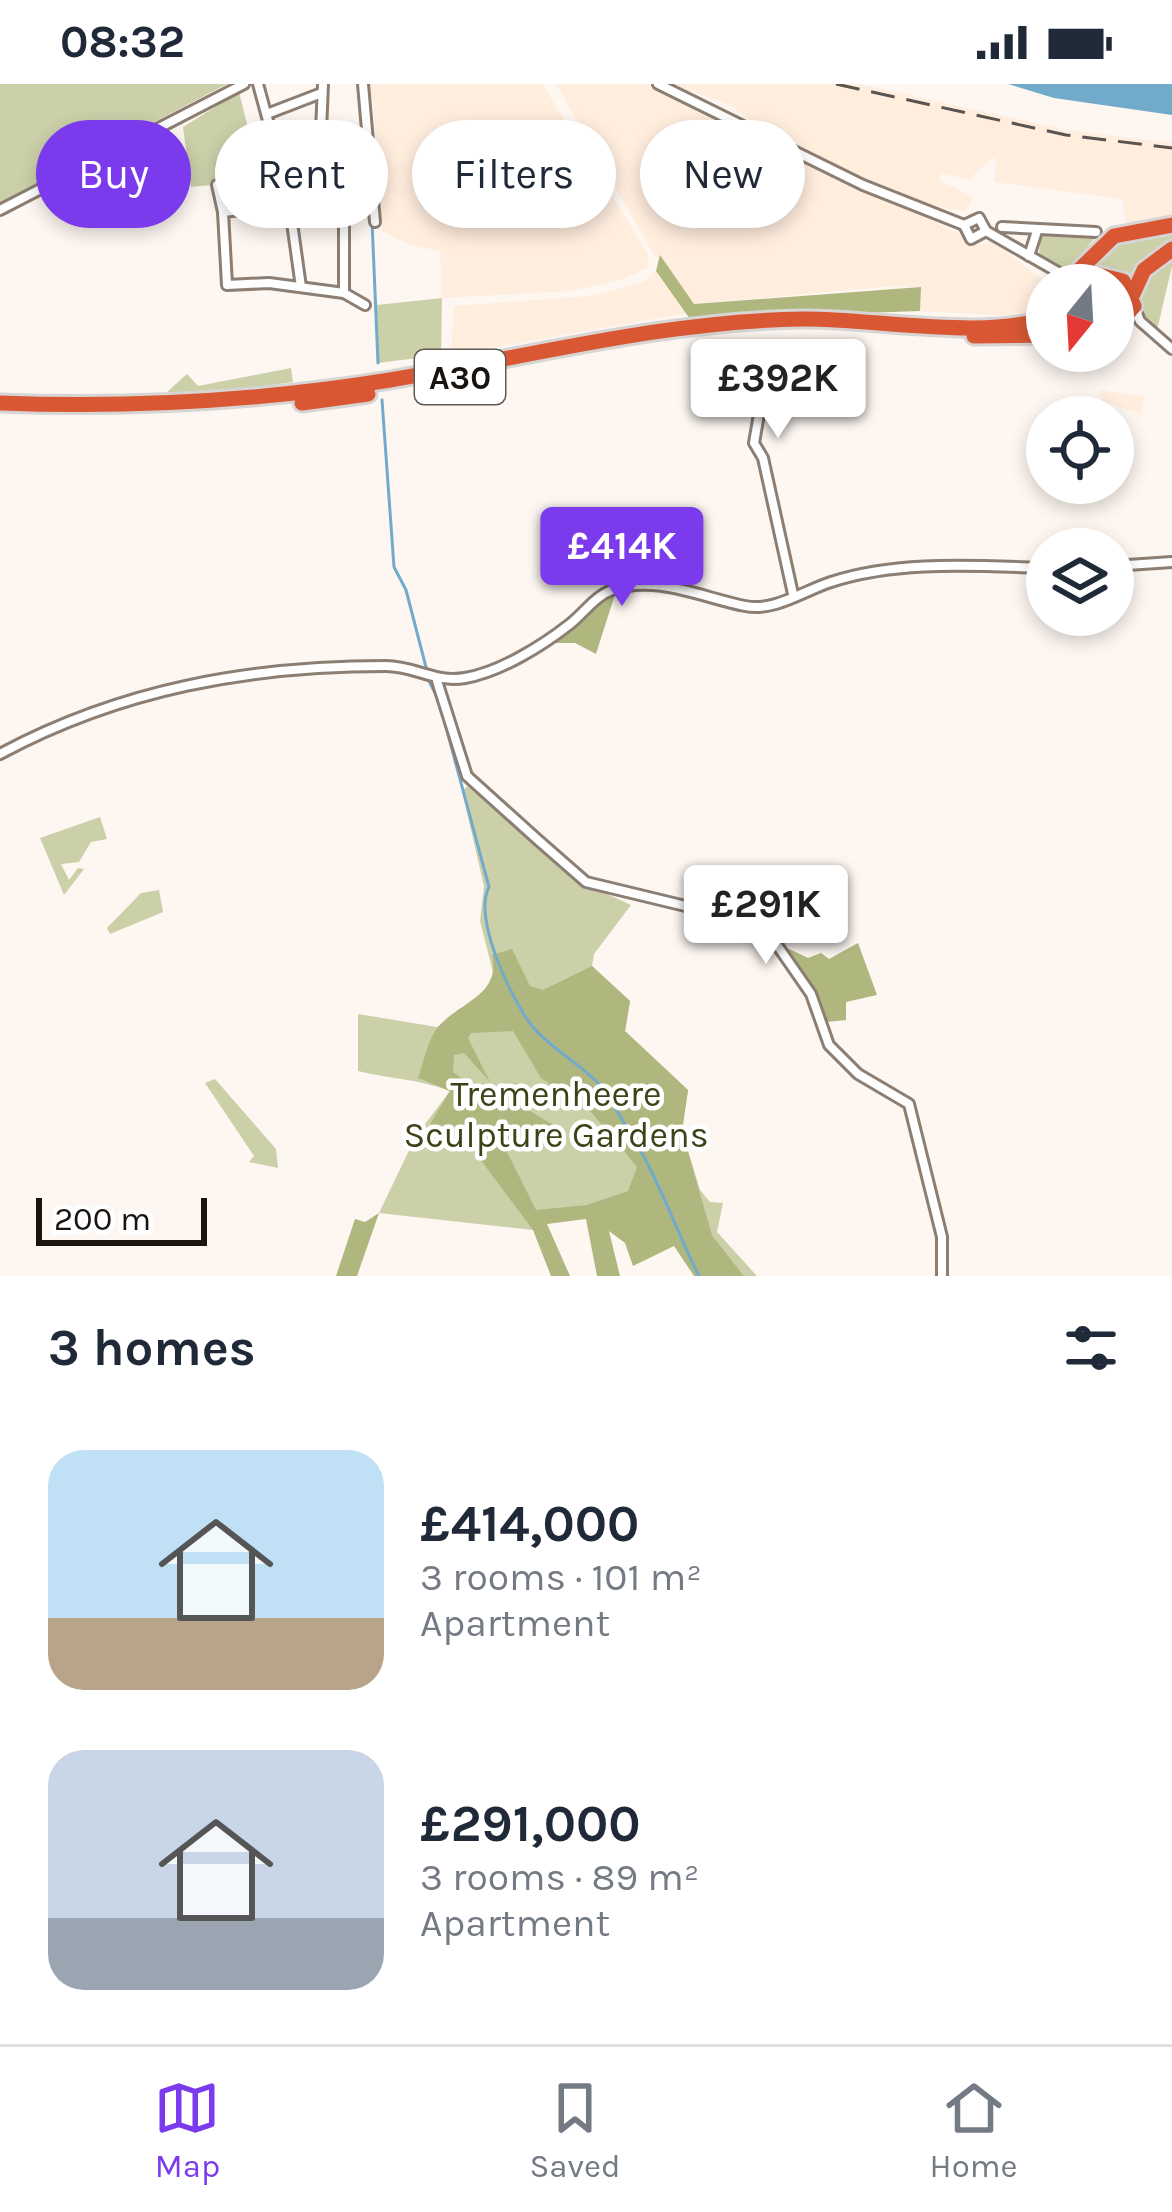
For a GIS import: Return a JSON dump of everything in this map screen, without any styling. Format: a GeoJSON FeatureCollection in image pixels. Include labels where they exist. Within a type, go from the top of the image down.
{"type":"FeatureCollection","features":[{"type":"Feature","properties":{"kind":"highway"},"geometry":{"type":"LineString","coordinates":[[1084,264],[1114,236],[1172,225]]}},
{"type":"Feature","properties":{"kind":"highway"},"geometry":{"type":"LineString","coordinates":[[1134,297],[1144,270],[1172,249]]}},
{"type":"Feature","properties":{"kind":"highway","name":"A30"},"geometry":{"type":"LineString","coordinates":[[0,403],[130,405],[283,395],[623,336],[737,322],[860,319],[994,327],[1026,321]]}},
{"type":"Feature","properties":{"kind":"highway","name":"A30"},"geometry":{"type":"LineString","coordinates":[[0,413],[135,415],[292,404],[726,333],[853,329],[1026,334]]}},
{"type":"Feature","properties":{"kind":"street"},"geometry":{"type":"LineString","coordinates":[[0,210],[244,84]]}},
{"type":"Feature","properties":{"kind":"street"},"geometry":{"type":"LineString","coordinates":[[258,84],[269,120]]}},
{"type":"Feature","properties":{"kind":"street"},"geometry":{"type":"LineString","coordinates":[[363,84],[366,120]]}},
{"type":"Feature","properties":{"kind":"street"},"geometry":{"type":"LineString","coordinates":[[658,84],[863,184],[964,225],[971,238],[986,231]]}},
{"type":"Feature","properties":{"kind":"street"},"geometry":{"type":"LineString","coordinates":[[267,114],[321,89],[321,131],[344,214],[344,293]]}},
{"type":"Feature","properties":{"kind":"street"},"geometry":{"type":"LineString","coordinates":[[964,225],[979,218],[986,231],[1040,264]]}},
{"type":"Feature","properties":{"kind":"street"},"geometry":{"type":"LineString","coordinates":[[1002,227],[1096,232]]}},
{"type":"Feature","properties":{"kind":"street"},"geometry":{"type":"LineString","coordinates":[[224,228],[227,285],[269,283],[344,293],[365,304]]}},
{"type":"Feature","properties":{"kind":"street"},"geometry":{"type":"LineString","coordinates":[[293,228],[301,288]]}},
{"type":"Feature","properties":{"kind":"street"},"geometry":{"type":"LineString","coordinates":[[1029,256],[1037,231]]}},
{"type":"Feature","properties":{"kind":"street"},"geometry":{"type":"LineString","coordinates":[[1134,302],[1149,331],[1172,349]]}},
{"type":"Feature","properties":{"kind":"street"},"geometry":{"type":"LineString","coordinates":[[1134,330],[1149,331]]}},
{"type":"Feature","properties":{"kind":"street"},"geometry":{"type":"LineString","coordinates":[[717,351],[725,350],[762,397],[754,443],[763,458],[793,594]]}},
{"type":"Feature","properties":{"kind":"street"},"geometry":{"type":"LineString","coordinates":[[1134,565],[1172,562]]}},
{"type":"Feature","properties":{"kind":"street"},"geometry":{"type":"LineString","coordinates":[[0,754],[65,719],[234,674],[385,666],[437,681],[470,677],[520,656],[615,588],[640,585],[715,595],[746,607],[775,606],[793,594],[876,568],[1026,568]]}},
{"type":"Feature","properties":{"kind":"street"},"geometry":{"type":"LineString","coordinates":[[437,681],[467,776],[586,882],[735,918],[777,946],[811,994],[829,1045],[858,1074],[909,1104],[942,1237],[942,1276]]}},
{"type":"Feature","properties":{"kind":"shaded area"},"geometry":{"type":"Polygon","coordinates":[[[365,84],[542,84],[564,120],[412,120],[412,228],[616,228],[616,202],[647,252],[649,267],[621,280],[570,291],[442,298],[440,251],[410,245],[382,231],[388,228],[388,120],[374,120],[365,84]]]}},
{"type":"Feature","properties":{"kind":"shaded area"},"geometry":{"type":"Polygon","coordinates":[[[556,84],[658,84],[734,120],[640,120],[640,228],[805,228],[805,154],[917,207],[917,213],[980,245],[992,241],[1026,267],[1026,313],[920,311],[921,287],[894,286],[694,304],[651,250],[616,189],[616,120],[577,120],[556,84]]]}},
{"type":"Feature","properties":{"kind":"shaded area"},"geometry":{"type":"Polygon","coordinates":[[[671,84],[860,84],[1066,130],[1172,143],[1172,215],[1125,223],[1123,199],[995,182],[996,156],[968,180],[942,173],[939,180],[973,197],[966,211],[942,208],[889,190],[805,149],[805,120],[750,120],[730,105],[671,84]]]}},
{"type":"Feature","properties":{"kind":"shaded area"},"geometry":{"type":"Polygon","coordinates":[[[656,271],[687,313],[451,355],[454,306],[592,296],[644,282],[656,271]]]}},
{"type":"Feature","properties":{"kind":"shaded area"},"geometry":{"type":"Polygon","coordinates":[[[1100,390],[1144,397],[1141,414],[1134,412],[1134,396],[1101,396],[1100,390]]]}},
{"type":"Feature","properties":{"kind":"green space"},"geometry":{"type":"Polygon","coordinates":[[[0,84],[227,84],[158,120],[36,120],[36,186],[0,205],[0,84]]]}},
{"type":"Feature","properties":{"kind":"green space"},"geometry":{"type":"Polygon","coordinates":[[[239,92],[246,120],[215,120],[215,185],[191,187],[191,122],[239,92]]]}},
{"type":"Feature","properties":{"kind":"green space"},"geometry":{"type":"Polygon","coordinates":[[[1172,225],[1172,266],[1158,326],[1149,331],[1140,321],[1134,264],[1091,264],[1103,243],[1172,225]]]}},
{"type":"Feature","properties":{"kind":"green space"},"geometry":{"type":"Polygon","coordinates":[[[1040,235],[1095,238],[1073,264],[1052,264],[1039,257],[1040,235]]]}},
{"type":"Feature","properties":{"kind":"green space"},"geometry":{"type":"Polygon","coordinates":[[[660,255],[694,304],[921,287],[920,311],[690,319],[656,271],[660,255]]]}},
{"type":"Feature","properties":{"kind":"green space"},"geometry":{"type":"Polygon","coordinates":[[[442,298],[441,355],[378,363],[377,305],[442,298]]]}},
{"type":"Feature","properties":{"kind":"green space"},"geometry":{"type":"Polygon","coordinates":[[[291,368],[293,382],[206,394],[167,392],[187,374],[198,386],[291,368]]]}},
{"type":"Feature","properties":{"kind":"green space"},"geometry":{"type":"Polygon","coordinates":[[[616,591],[596,654],[575,643],[548,643],[616,591]]]}},
{"type":"Feature","properties":{"kind":"green space","name":"Tremenheere Sculpture Gardens"},"geometry":{"type":"Polygon","coordinates":[[[471,783],[594,888],[631,905],[594,954],[592,966],[630,1001],[625,1031],[688,1090],[682,1131],[700,1190],[710,1202],[723,1203],[717,1232],[757,1276],[744,1276],[712,1235],[645,1222],[575,1218],[533,1230],[379,1213],[416,1136],[450,1091],[358,1071],[358,1014],[437,1027],[484,993],[494,976],[480,921],[484,886],[462,791],[471,783]]]}},
{"type":"Feature","properties":{"kind":"green space"},"geometry":{"type":"Polygon","coordinates":[[[100,817],[107,839],[91,842],[79,862],[61,864],[69,880],[78,868],[84,869],[64,895],[40,838],[100,817]]]}},
{"type":"Feature","properties":{"kind":"green space"},"geometry":{"type":"Polygon","coordinates":[[[159,890],[163,912],[110,934],[107,928],[141,893],[159,890]]]}},
{"type":"Feature","properties":{"kind":"green space"},"geometry":{"type":"Polygon","coordinates":[[[858,943],[877,995],[846,1002],[846,1020],[826,1022],[816,994],[785,947],[808,958],[821,953],[829,959],[858,943]]]}},
{"type":"Feature","properties":{"kind":"green space"},"geometry":{"type":"Polygon","coordinates":[[[512,949],[530,986],[543,990],[592,966],[630,1001],[625,1031],[688,1090],[682,1131],[712,1235],[744,1276],[694,1276],[674,1246],[633,1266],[625,1243],[609,1231],[620,1276],[597,1276],[586,1219],[547,1224],[570,1276],[551,1276],[533,1230],[456,1127],[430,1124],[450,1091],[418,1078],[429,1044],[448,1017],[485,988],[491,979],[492,955],[512,949]],[[513,1031],[471,1033],[468,1038],[490,1082],[464,1053],[454,1055],[453,1072],[481,1092],[506,1097],[552,1124],[560,1147],[520,1142],[507,1152],[536,1210],[587,1205],[628,1191],[637,1167],[592,1113],[541,1078],[513,1031]]]}},
{"type":"Feature","properties":{"kind":"green space"},"geometry":{"type":"Polygon","coordinates":[[[215,1079],[276,1149],[278,1168],[249,1162],[254,1156],[205,1083],[215,1079]]]}},
{"type":"Feature","properties":{"kind":"green space"},"geometry":{"type":"Polygon","coordinates":[[[379,1213],[357,1276],[336,1276],[355,1219],[365,1222],[379,1213]]]}},
{"type":"Feature","properties":{"kind":"water"},"geometry":{"type":"Polygon","coordinates":[[[1008,84],[1172,84],[1172,115],[1054,98],[1008,84]]]}},
{"type":"Feature","properties":{"kind":"waterway"},"geometry":{"type":"LineString","coordinates":[[372,228],[378,363]]}},
{"type":"Feature","properties":{"kind":"waterway"},"geometry":{"type":"LineString","coordinates":[[382,400],[394,567],[406,590],[427,671]]}},
{"type":"Feature","properties":{"kind":"waterway"},"geometry":{"type":"LineString","coordinates":[[428,679],[439,701],[489,887],[485,901],[489,936],[503,975],[536,1030],[609,1098],[648,1164],[699,1276]]}},
{"type":"Feature","properties":{"kind":"railway"},"geometry":{"type":"LineString","coordinates":[[836,84],[1066,135],[1172,148]]}}]}
